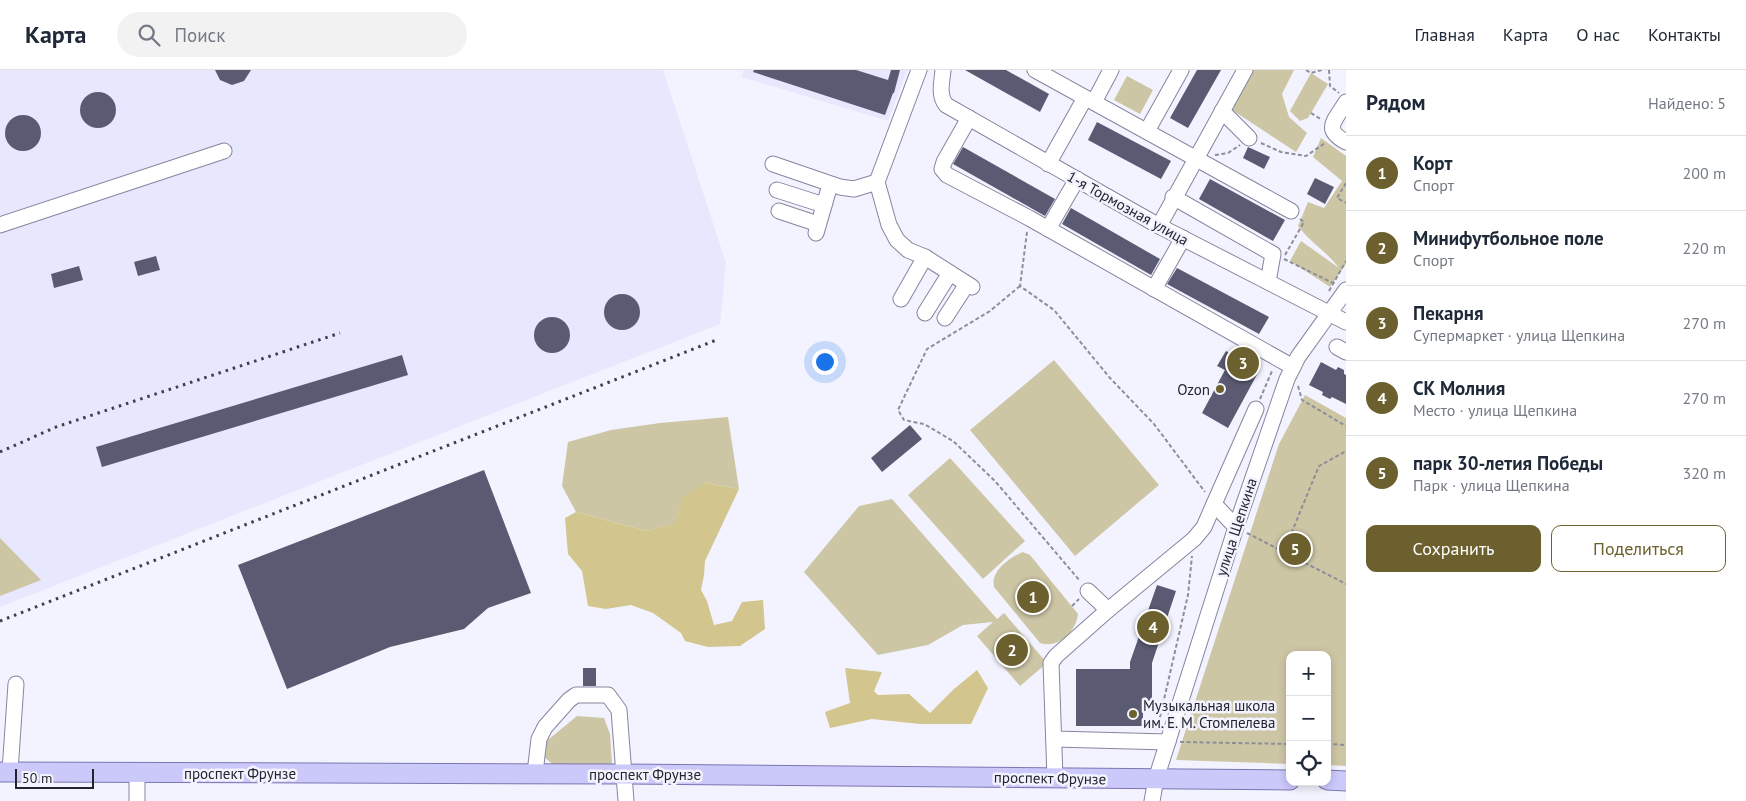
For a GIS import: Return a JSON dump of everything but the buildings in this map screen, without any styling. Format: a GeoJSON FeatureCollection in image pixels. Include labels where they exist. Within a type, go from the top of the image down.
{"type":"FeatureCollection","features":[{"type":"Feature","properties":{"kind":"main road","name":"проспект Фрунзе"},"geometry":{"type":"LineString","coordinates":[[5,771],[535,773],[1286,780]]}},
{"type":"Feature","properties":{"kind":"main road"},"geometry":{"type":"LineString","coordinates":[[1331,780],[1346,781]]}},
{"type":"Feature","properties":{"kind":"street"},"geometry":{"type":"LineString","coordinates":[[918,70],[878,182],[889,225],[897,240],[908,250],[925,258],[969,285],[945,318]]}},
{"type":"Feature","properties":{"kind":"street","name":"1-я Тормозная улица"},"geometry":{"type":"LineString","coordinates":[[943,70],[941,100],[946,105],[1159,226],[1346,322]]}},
{"type":"Feature","properties":{"kind":"street"},"geometry":{"type":"LineString","coordinates":[[1035,70],[1291,211]]}},
{"type":"Feature","properties":{"kind":"street"},"geometry":{"type":"LineString","coordinates":[[1048,164],[1089,100],[1111,70]]}},
{"type":"Feature","properties":{"kind":"street"},"geometry":{"type":"LineString","coordinates":[[1147,131],[1181,70]]}},
{"type":"Feature","properties":{"kind":"street"},"geometry":{"type":"LineString","coordinates":[[1159,226],[1173,197],[1245,70]]}},
{"type":"Feature","properties":{"kind":"street"},"geometry":{"type":"LineString","coordinates":[[1341,139],[1333,133],[1332,127],[1346,102]]}},
{"type":"Feature","properties":{"kind":"street"},"geometry":{"type":"LineString","coordinates":[[1222,111],[1249,138]]}},
{"type":"Feature","properties":{"kind":"street"},"geometry":{"type":"LineString","coordinates":[[969,118],[942,169],[947,175],[1029,218],[1293,367]]}},
{"type":"Feature","properties":{"kind":"street"},"geometry":{"type":"LineString","coordinates":[[0,225],[224,151]]}},
{"type":"Feature","properties":{"kind":"street"},"geometry":{"type":"LineString","coordinates":[[773,164],[830,184],[854,189],[878,182]]}},
{"type":"Feature","properties":{"kind":"street"},"geometry":{"type":"LineString","coordinates":[[1048,229],[1077,179]]}},
{"type":"Feature","properties":{"kind":"street"},"geometry":{"type":"LineString","coordinates":[[779,211],[817,228],[830,184]]}},
{"type":"Feature","properties":{"kind":"street"},"geometry":{"type":"LineString","coordinates":[[777,190],[824,205]]}},
{"type":"Feature","properties":{"kind":"street"},"geometry":{"type":"LineString","coordinates":[[1173,197],[1278,256],[1268,282]]}},
{"type":"Feature","properties":{"kind":"street"},"geometry":{"type":"LineString","coordinates":[[1154,288],[1183,238]]}},
{"type":"Feature","properties":{"kind":"street"},"geometry":{"type":"LineString","coordinates":[[901,299],[925,258]]}},
{"type":"Feature","properties":{"kind":"street"},"geometry":{"type":"LineString","coordinates":[[925,313],[950,273]]}},
{"type":"Feature","properties":{"kind":"street","name":"улица Щепкина"},"geometry":{"type":"LineString","coordinates":[[1152,801],[1161,742],[1287,379],[1324,311],[1340,286]]}},
{"type":"Feature","properties":{"kind":"street"},"geometry":{"type":"LineString","coordinates":[[1055,778],[1051,663],[1056,656],[1108,610],[1194,539],[1204,527],[1256,408]]}},
{"type":"Feature","properties":{"kind":"street"},"geometry":{"type":"LineString","coordinates":[[1214,504],[1236,527]]}},
{"type":"Feature","properties":{"kind":"street"},"geometry":{"type":"LineString","coordinates":[[1088,591],[1108,610]]}},
{"type":"Feature","properties":{"kind":"street"},"geometry":{"type":"LineString","coordinates":[[5,771],[16,684]]}},
{"type":"Feature","properties":{"kind":"street"},"geometry":{"type":"LineString","coordinates":[[535,773],[539,739],[545,727],[569,700],[576,695],[608,695],[620,710],[626,801]]}},
{"type":"Feature","properties":{"kind":"street"},"geometry":{"type":"LineString","coordinates":[[1054,739],[1161,742]]}},
{"type":"Feature","properties":{"kind":"street"},"geometry":{"type":"LineString","coordinates":[[137,772],[137,801]]}},
{"type":"Feature","properties":{"kind":"path"},"geometry":{"type":"LineString","coordinates":[[1306,70],[1310,73],[1322,70]]}},
{"type":"Feature","properties":{"kind":"path"},"geometry":{"type":"LineString","coordinates":[[1329,70],[1330,86],[1346,97]]}},
{"type":"Feature","properties":{"kind":"path"},"geometry":{"type":"LineString","coordinates":[[1195,158],[1228,153],[1249,138],[1281,152],[1306,156],[1341,139]]}},
{"type":"Feature","properties":{"kind":"path"},"geometry":{"type":"LineString","coordinates":[[1346,183],[1337,198],[1346,202]]}},
{"type":"Feature","properties":{"kind":"path"},"geometry":{"type":"LineString","coordinates":[[1291,211],[1304,222],[1278,256],[1340,286]]}},
{"type":"Feature","properties":{"kind":"path"},"geometry":{"type":"LineString","coordinates":[[1029,218],[1020,286],[990,311],[927,349],[898,410],[904,420],[924,424],[953,441],[995,481],[1088,591],[1072,606]]}},
{"type":"Feature","properties":{"kind":"path"},"geometry":{"type":"LineString","coordinates":[[1324,311],[1340,286],[1346,261]]}},
{"type":"Feature","properties":{"kind":"path"},"geometry":{"type":"LineString","coordinates":[[1020,286],[1054,310],[1110,378],[1154,424],[1214,504]]}},
{"type":"Feature","properties":{"kind":"path"},"geometry":{"type":"LineString","coordinates":[[1256,408],[1278,357]]}},
{"type":"Feature","properties":{"kind":"path"},"geometry":{"type":"LineString","coordinates":[[1293,367],[1302,400],[1346,426]]}},
{"type":"Feature","properties":{"kind":"path"},"geometry":{"type":"LineString","coordinates":[[1283,552],[1319,466],[1346,451]]}},
{"type":"Feature","properties":{"kind":"path"},"geometry":{"type":"LineString","coordinates":[[1236,527],[1346,584]]}},
{"type":"Feature","properties":{"kind":"path"},"geometry":{"type":"LineString","coordinates":[[1194,539],[1188,595],[1161,742],[1286,744]]}},
{"type":"Feature","properties":{"kind":"path"},"geometry":{"type":"LineString","coordinates":[[1331,744],[1346,745]]}},
{"type":"Feature","properties":{"kind":"shaded area"},"geometry":{"type":"Polygon","coordinates":[[[0,70],[663,70],[726,263],[720,324],[0,607],[0,70]]]}},
{"type":"Feature","properties":{"kind":"shaded area"},"geometry":{"type":"Polygon","coordinates":[[[744,70],[907,70],[888,121],[742,77],[744,70]]]}},
{"type":"Feature","properties":{"kind":"shaded area"},"geometry":{"type":"Polygon","coordinates":[[[1252,70],[1294,70],[1282,94],[1289,117],[1307,133],[1296,152],[1229,108],[1252,70]]]}},
{"type":"Feature","properties":{"kind":"shaded area"},"geometry":{"type":"Polygon","coordinates":[[[1311,73],[1328,84],[1308,118],[1300,121],[1290,111],[1311,73]]]}},
{"type":"Feature","properties":{"kind":"shaded area"},"geometry":{"type":"Polygon","coordinates":[[[1127,76],[1153,90],[1140,114],[1114,100],[1127,76]]]}},
{"type":"Feature","properties":{"kind":"shaded area"},"geometry":{"type":"Polygon","coordinates":[[[1321,138],[1346,156],[1346,264],[1330,287],[1290,261],[1301,241],[1339,268],[1298,226],[1308,202],[1324,208],[1342,181],[1313,157],[1321,138]]]}},
{"type":"Feature","properties":{"kind":"shaded area"},"geometry":{"type":"Polygon","coordinates":[[[1054,360],[1159,485],[1075,556],[970,430],[1054,360]]]}},
{"type":"Feature","properties":{"kind":"shaded area"},"geometry":{"type":"Polygon","coordinates":[[[1305,395],[1346,418],[1346,766],[1331,765],[1331,651],[1286,651],[1286,764],[1176,760],[1279,444],[1305,395]]]}},
{"type":"Feature","properties":{"kind":"shaded area"},"geometry":{"type":"Polygon","coordinates":[[[728,417],[739,489],[706,483],[679,511],[677,523],[647,531],[576,512],[562,486],[568,442],[611,430],[660,423],[728,417]]]}},
{"type":"Feature","properties":{"kind":"shaded area"},"geometry":{"type":"Polygon","coordinates":[[[950,458],[1025,541],[983,579],[908,495],[950,458]]]}},
{"type":"Feature","properties":{"kind":"shaded area"},"geometry":{"type":"Polygon","coordinates":[[[706,483],[739,489],[705,561],[701,590],[707,601],[714,625],[732,621],[742,602],[763,600],[765,629],[740,646],[708,647],[685,641],[681,633],[653,613],[631,605],[606,609],[588,606],[582,571],[568,554],[565,518],[576,512],[647,531],[676,523],[683,496],[706,483]]]}},
{"type":"Feature","properties":{"kind":"shaded area"},"geometry":{"type":"Polygon","coordinates":[[[892,499],[997,619],[1004,613],[1047,663],[1020,686],[977,636],[993,622],[963,625],[928,645],[878,655],[804,572],[859,506],[892,499]]]}},
{"type":"Feature","properties":{"kind":"shaded area"},"geometry":{"type":"Polygon","coordinates":[[[0,538],[41,580],[0,596],[0,538]]]}},
{"type":"Feature","properties":{"kind":"shaded area"},"geometry":{"type":"Polygon","coordinates":[[[1023,552],[1030,555],[1078,614],[1077,621],[1070,633],[1053,644],[1040,643],[994,587],[995,575],[1002,565],[1012,557],[1023,552]]]}},
{"type":"Feature","properties":{"kind":"shaded area"},"geometry":{"type":"Polygon","coordinates":[[[845,668],[882,672],[874,691],[878,695],[909,694],[930,713],[954,689],[977,670],[988,688],[971,724],[920,724],[872,719],[830,728],[825,712],[850,703],[845,668]]]}},
{"type":"Feature","properties":{"kind":"shaded area"},"geometry":{"type":"Polygon","coordinates":[[[577,716],[604,718],[610,734],[612,764],[555,766],[544,757],[543,744],[577,716]]]}},
{"type":"Feature","properties":{"kind":"railway"},"geometry":{"type":"LineString","coordinates":[[0,452],[56,427],[340,333]]}},
{"type":"Feature","properties":{"kind":"railway"},"geometry":{"type":"LineString","coordinates":[[0,621],[719,339]]}},
{"type":"Feature","properties":{"kind":"place","name":"Пекарня"},"geometry":{"type":"Point","coordinates":[1243,363]}},
{"type":"Feature","properties":{"kind":"place","name":"Ozon"},"geometry":{"type":"Point","coordinates":[1220,389]}},
{"type":"Feature","properties":{"kind":"place","name":"парк 30-летия Победы"},"geometry":{"type":"Point","coordinates":[1295,549]}},
{"type":"Feature","properties":{"kind":"place","name":"Корт"},"geometry":{"type":"Point","coordinates":[1033,597]}},
{"type":"Feature","properties":{"kind":"place","name":"СК Молния"},"geometry":{"type":"Point","coordinates":[1153,627]}},
{"type":"Feature","properties":{"kind":"place","name":"Минифутбольное поле"},"geometry":{"type":"Point","coordinates":[1012,650]}},
{"type":"Feature","properties":{"kind":"place","name":"Музыкальная школа им. Е. М. Стомпелева"},"geometry":{"type":"Point","coordinates":[1133,714]}}]}
